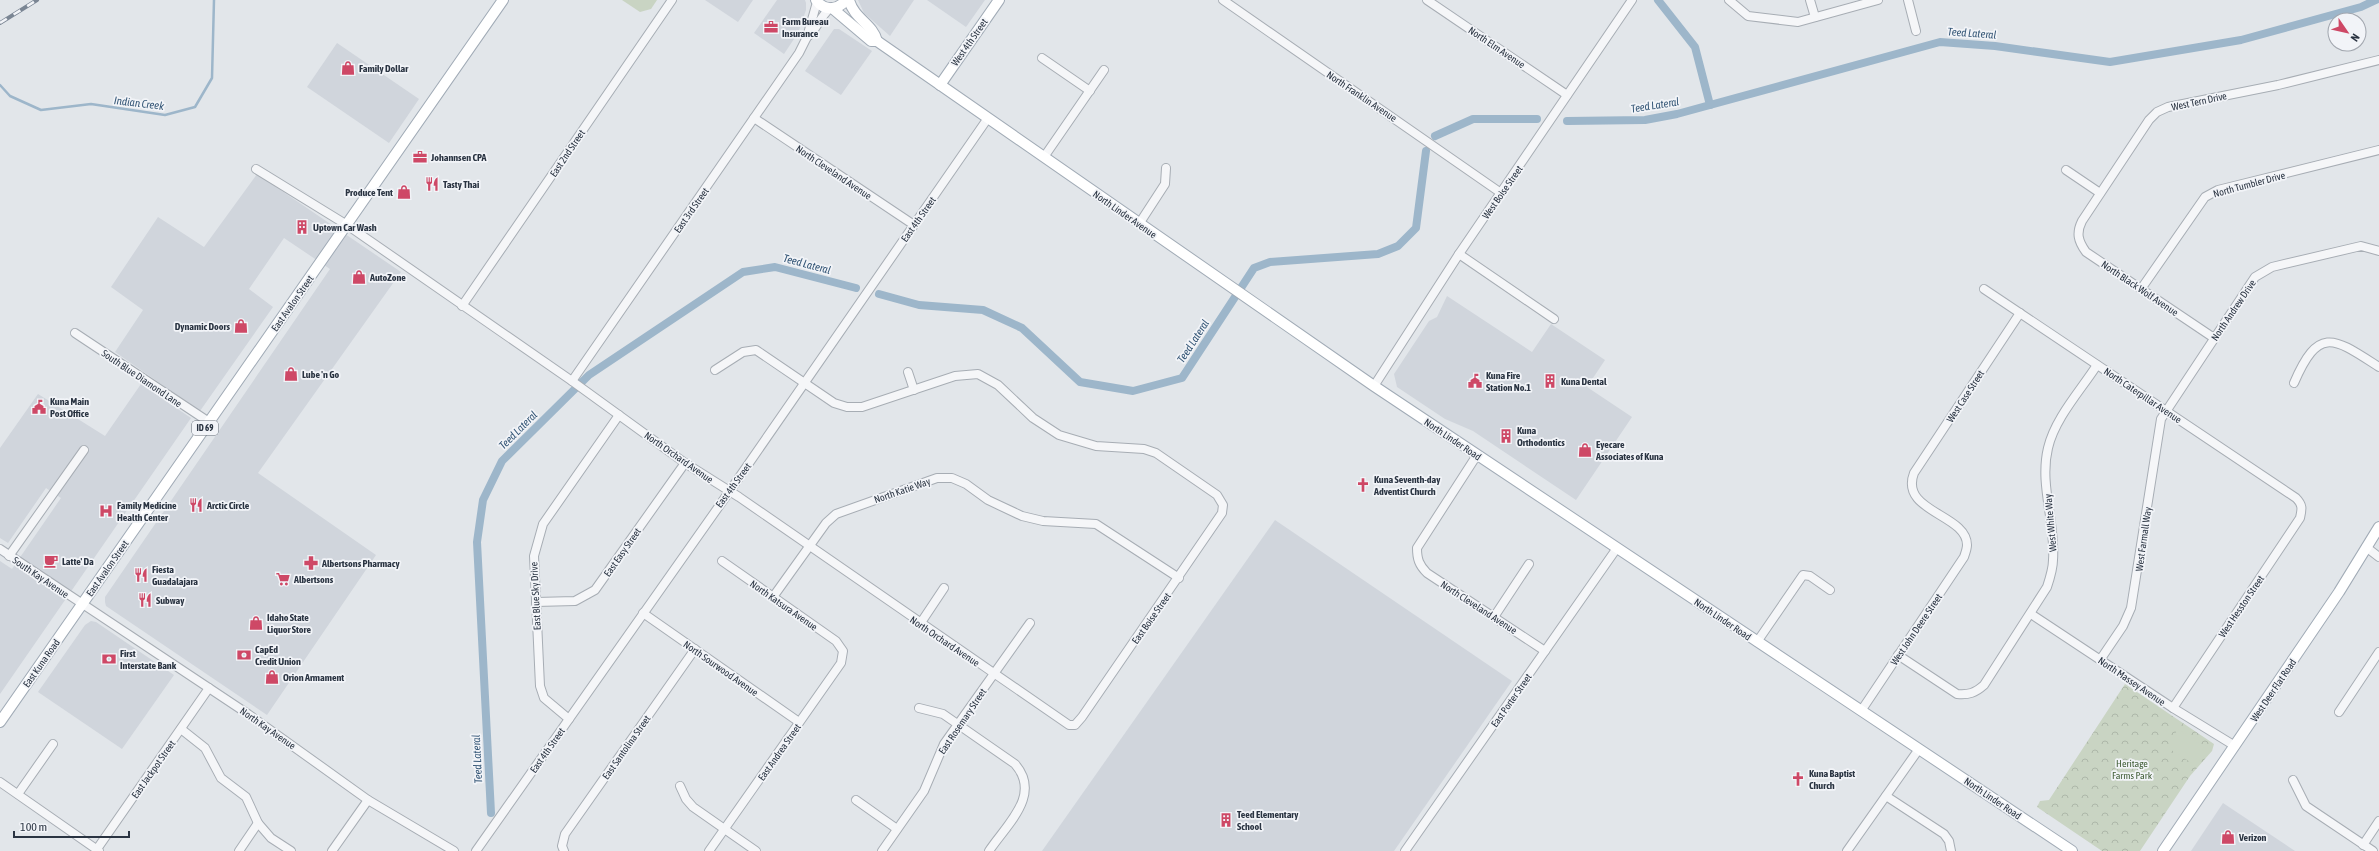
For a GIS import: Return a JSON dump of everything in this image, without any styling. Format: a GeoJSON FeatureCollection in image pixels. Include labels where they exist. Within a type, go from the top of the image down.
{"type":"FeatureCollection","features":[{"type":"Feature","properties":{"kind":"main road","name":"East Avalon Street"},"geometry":{"type":"LineString","coordinates":[[81,605],[503,0]]}},
{"type":"Feature","properties":{"kind":"main road"},"geometry":{"type":"LineString","coordinates":[[831,8],[840,6],[846,0]]}},
{"type":"Feature","properties":{"kind":"main road","name":"North Linder Avenue"},"geometry":{"type":"LineString","coordinates":[[849,0],[852,10],[875,34],[877,40]]}},
{"type":"Feature","properties":{"kind":"main road","name":"West 4th Street"},"geometry":{"type":"LineString","coordinates":[[940,85],[999,0]]}},
{"type":"Feature","properties":{"kind":"main road","name":"North Linder Avenue"},"geometry":{"type":"LineString","coordinates":[[816,1],[831,8],[872,40],[877,40],[1374,386]]}},
{"type":"Feature","properties":{"kind":"main road","name":"North Linder Road"},"geometry":{"type":"LineString","coordinates":[[1374,386],[2072,851]]}},
{"type":"Feature","properties":{"kind":"main road","name":"West Deer Flat Road"},"geometry":{"type":"LineString","coordinates":[[2163,851],[2235,746],[2379,527]]}},
{"type":"Feature","properties":{"kind":"main road","name":"East Kuna Road"},"geometry":{"type":"LineString","coordinates":[[0,722],[81,605]]}},
{"type":"Feature","properties":{"kind":"street","name":"East 2nd Street"},"geometry":{"type":"LineString","coordinates":[[462,306],[672,0]]}},
{"type":"Feature","properties":{"kind":"street","name":"North Franklin Avenue"},"geometry":{"type":"LineString","coordinates":[[1223,0],[1501,193]]}},
{"type":"Feature","properties":{"kind":"street","name":"North Elm Avenue"},"geometry":{"type":"LineString","coordinates":[[1427,0],[1567,95]]}},
{"type":"Feature","properties":{"kind":"street"},"geometry":{"type":"LineString","coordinates":[[1729,0],[1748,16],[1798,22],[1878,0]]}},
{"type":"Feature","properties":{"kind":"street"},"geometry":{"type":"LineString","coordinates":[[1810,0],[1815,17]]}},
{"type":"Feature","properties":{"kind":"street"},"geometry":{"type":"LineString","coordinates":[[1908,0],[1916,31]]}},
{"type":"Feature","properties":{"kind":"street","name":"East 3rd Street"},"geometry":{"type":"LineString","coordinates":[[576,384],[754,118],[799,54],[807,37],[816,1]]}},
{"type":"Feature","properties":{"kind":"street","name":"West Boise Street"},"geometry":{"type":"LineString","coordinates":[[1374,386],[1459,254],[1630,1]]}},
{"type":"Feature","properties":{"kind":"street","name":"East 3rd Street"},"geometry":{"type":"LineString","coordinates":[[807,37],[813,34],[818,20],[831,8]]}},
{"type":"Feature","properties":{"kind":"street"},"geometry":{"type":"LineString","coordinates":[[1042,58],[1090,90]]}},
{"type":"Feature","properties":{"kind":"street","name":"West Tern Drive"},"geometry":{"type":"LineString","coordinates":[[2078,229],[2100,193],[2149,120],[2157,112],[2168,107],[2278,85],[2379,60]]}},
{"type":"Feature","properties":{"kind":"street"},"geometry":{"type":"LineString","coordinates":[[1044,157],[1104,70]]}},
{"type":"Feature","properties":{"kind":"street","name":"North Cleveland Avenue"},"geometry":{"type":"LineString","coordinates":[[754,118],[914,225]]}},
{"type":"Feature","properties":{"kind":"street","name":"East 4th Street"},"geometry":{"type":"LineString","coordinates":[[476,851],[806,383],[988,118]]}},
{"type":"Feature","properties":{"kind":"street","name":"North Tumbler Drive"},"geometry":{"type":"LineString","coordinates":[[2141,289],[2205,197],[2218,190],[2379,150]]}},
{"type":"Feature","properties":{"kind":"street"},"geometry":{"type":"LineString","coordinates":[[1140,224],[1165,184],[1166,168]]}},
{"type":"Feature","properties":{"kind":"street","name":"North Orchard Avenue"},"geometry":{"type":"LineString","coordinates":[[256,169],[347,225],[576,384],[685,463],[739,497],[1061,721],[1072,726]]}},
{"type":"Feature","properties":{"kind":"street"},"geometry":{"type":"LineString","coordinates":[[2066,170],[2100,193]]}},
{"type":"Feature","properties":{"kind":"street","name":"North Black Wolf Avenue"},"geometry":{"type":"LineString","coordinates":[[2078,229],[2079,243],[2086,252],[2214,338]]}},
{"type":"Feature","properties":{"kind":"street","name":"North Andrew Drive"},"geometry":{"type":"LineString","coordinates":[[2166,410],[2255,277],[2272,267],[2361,246],[2379,251]]}},
{"type":"Feature","properties":{"kind":"street"},"geometry":{"type":"LineString","coordinates":[[1459,254],[1554,318]]}},
{"type":"Feature","properties":{"kind":"street","name":"North Caterpillar Avenue"},"geometry":{"type":"LineString","coordinates":[[1984,289],[2166,410],[2296,498],[2301,503]]}},
{"type":"Feature","properties":{"kind":"street","name":"West Case Street"},"geometry":{"type":"LineString","coordinates":[[1967,545],[1962,531],[1922,503],[1914,494],[1912,480],[2020,313]]}},
{"type":"Feature","properties":{"kind":"street","name":"South Blue Diamond Lane"},"geometry":{"type":"LineString","coordinates":[[75,333],[209,422]]}},
{"type":"Feature","properties":{"kind":"street"},"geometry":{"type":"LineString","coordinates":[[2294,383],[2312,350],[2319,344],[2329,341],[2345,345],[2379,367]]}},
{"type":"Feature","properties":{"kind":"street"},"geometry":{"type":"LineString","coordinates":[[715,370],[743,352],[756,350],[834,403],[847,407],[862,407],[914,390],[908,372]]}},
{"type":"Feature","properties":{"kind":"street","name":"West White Way"},"geometry":{"type":"LineString","coordinates":[[1898,655],[1957,694],[1972,693],[1984,685],[2047,587],[2053,561],[2046,474],[2048,448],[2058,425],[2098,365]]}},
{"type":"Feature","properties":{"kind":"street","name":"East Boise Street"},"geometry":{"type":"LineString","coordinates":[[914,390],[955,376],[978,374],[998,385],[1033,418],[1060,435],[1096,446],[1144,449],[1156,454],[1216,495],[1223,505],[1221,518],[1082,717],[1072,726]]}},
{"type":"Feature","properties":{"kind":"street","name":"West Farmall Way"},"geometry":{"type":"LineString","coordinates":[[2100,660],[2123,626],[2132,608],[2158,429],[2166,410]]}},
{"type":"Feature","properties":{"kind":"street","name":"East Blue Sky Drive"},"geometry":{"type":"LineString","coordinates":[[569,719],[544,698],[540,686],[534,556],[543,524],[619,415]]}},
{"type":"Feature","properties":{"kind":"street"},"geometry":{"type":"LineString","coordinates":[[9,556],[84,450]]}},
{"type":"Feature","properties":{"kind":"street","name":"North Cleveland Avenue"},"geometry":{"type":"LineString","coordinates":[[1477,455],[1417,548],[1417,558],[1427,573],[1545,651]]}},
{"type":"Feature","properties":{"kind":"street","name":"East Easy Street"},"geometry":{"type":"LineString","coordinates":[[536,602],[575,601],[595,590],[685,463]]}},
{"type":"Feature","properties":{"kind":"street","name":"North Katie Way"},"geometry":{"type":"LineString","coordinates":[[773,597],[826,523],[836,514],[937,478],[952,478],[966,484],[1004,509],[1022,516],[1043,521],[1096,524],[1179,578]]}},
{"type":"Feature","properties":{"kind":"street","name":"West Hesston Street"},"geometry":{"type":"LineString","coordinates":[[2173,708],[2300,518],[2302,509],[2301,503]]}},
{"type":"Feature","properties":{"kind":"street","name":"West John Deere Street"},"geometry":{"type":"LineString","coordinates":[[1862,711],[1964,557],[1967,545]]}},
{"type":"Feature","properties":{"kind":"street"},"geometry":{"type":"LineString","coordinates":[[2366,547],[2379,557]]}},
{"type":"Feature","properties":{"kind":"street","name":"East Porter Street"},"geometry":{"type":"LineString","coordinates":[[1405,851],[1617,548]]}},
{"type":"Feature","properties":{"kind":"street","name":"South Kay Avenue"},"geometry":{"type":"LineString","coordinates":[[0,550],[81,605]]}},
{"type":"Feature","properties":{"kind":"street","name":"North Katsura Avenue"},"geometry":{"type":"LineString","coordinates":[[722,561],[836,641],[843,651]]}},
{"type":"Feature","properties":{"kind":"street"},"geometry":{"type":"LineString","coordinates":[[1494,617],[1529,564]]}},
{"type":"Feature","properties":{"kind":"street"},"geometry":{"type":"LineString","coordinates":[[1757,642],[1803,575],[1810,576],[1830,590]]}},
{"type":"Feature","properties":{"kind":"street"},"geometry":{"type":"LineString","coordinates":[[920,624],[944,588]]}},
{"type":"Feature","properties":{"kind":"street","name":"North Kay Avenue"},"geometry":{"type":"LineString","coordinates":[[81,605],[209,688],[368,800],[454,851]]}},
{"type":"Feature","properties":{"kind":"street","name":"North Sourwood Avenue"},"geometry":{"type":"LineString","coordinates":[[643,613],[800,722]]}},
{"type":"Feature","properties":{"kind":"street","name":"North Massey Avenue"},"geometry":{"type":"LineString","coordinates":[[2031,614],[2173,708],[2235,746]]}},
{"type":"Feature","properties":{"kind":"street","name":"East Rosemary Street"},"geometry":{"type":"LineString","coordinates":[[882,851],[924,791],[937,758],[958,724],[1030,623]]}},
{"type":"Feature","properties":{"kind":"street","name":"East Santolina Street"},"geometry":{"type":"LineString","coordinates":[[563,848],[565,834],[695,649]]}},
{"type":"Feature","properties":{"kind":"street","name":"East Andrea Street"},"geometry":{"type":"LineString","coordinates":[[709,851],[841,663],[843,651]]}},
{"type":"Feature","properties":{"kind":"street"},"geometry":{"type":"LineString","coordinates":[[2339,712],[2379,652]]}},
{"type":"Feature","properties":{"kind":"street","name":"East Jackpot Street"},"geometry":{"type":"LineString","coordinates":[[98,850],[209,688]]}},
{"type":"Feature","properties":{"kind":"street"},"geometry":{"type":"LineString","coordinates":[[919,708],[938,712],[958,724],[1015,764],[1021,771],[1026,782],[1026,794],[1021,804],[989,851]]}},
{"type":"Feature","properties":{"kind":"street"},"geometry":{"type":"LineString","coordinates":[[181,729],[205,748],[221,778],[246,797],[258,823],[271,838],[291,851]]}},
{"type":"Feature","properties":{"kind":"street"},"geometry":{"type":"LineString","coordinates":[[18,794],[53,744]]}},
{"type":"Feature","properties":{"kind":"street"},"geometry":{"type":"LineString","coordinates":[[1847,851],[1919,749]]}},
{"type":"Feature","properties":{"kind":"street"},"geometry":{"type":"LineString","coordinates":[[2293,780],[2306,806],[2372,851]]}},
{"type":"Feature","properties":{"kind":"street"},"geometry":{"type":"LineString","coordinates":[[0,782],[98,850]]}},
{"type":"Feature","properties":{"kind":"street"},"geometry":{"type":"LineString","coordinates":[[680,786],[690,804],[756,851]]}},
{"type":"Feature","properties":{"kind":"street"},"geometry":{"type":"LineString","coordinates":[[1886,796],[1944,834],[1952,850]]}},
{"type":"Feature","properties":{"kind":"street"},"geometry":{"type":"LineString","coordinates":[[332,851],[368,800]]}},
{"type":"Feature","properties":{"kind":"street"},"geometry":{"type":"LineString","coordinates":[[856,800],[897,829]]}},
{"type":"Feature","properties":{"kind":"street"},"geometry":{"type":"LineString","coordinates":[[2363,845],[2379,821]]}},
{"type":"Feature","properties":{"kind":"street"},"geometry":{"type":"LineString","coordinates":[[239,851],[258,823]]}},
{"type":"Feature","properties":{"kind":"shaded area"},"geometry":{"type":"Polygon","coordinates":[[[705,0],[753,0],[738,22],[705,0]]]}},
{"type":"Feature","properties":{"kind":"shaded area"},"geometry":{"type":"Polygon","coordinates":[[[777,0],[805,0],[806,3],[806,10],[798,33],[784,54],[754,33],[777,0]]]}},
{"type":"Feature","properties":{"kind":"shaded area"},"geometry":{"type":"Polygon","coordinates":[[[858,0],[914,0],[890,36],[864,13],[858,0]]]}},
{"type":"Feature","properties":{"kind":"shaded area"},"geometry":{"type":"Polygon","coordinates":[[[927,0],[985,0],[966,27],[927,0]]]}},
{"type":"Feature","properties":{"kind":"shaded area"},"geometry":{"type":"Polygon","coordinates":[[[834,29],[839,29],[872,51],[841,95],[805,71],[834,29]]]}},
{"type":"Feature","properties":{"kind":"shaded area"},"geometry":{"type":"Polygon","coordinates":[[[337,43],[419,99],[389,143],[307,87],[337,43]]]}},
{"type":"Feature","properties":{"kind":"shaded area"},"geometry":{"type":"Polygon","coordinates":[[[257,174],[401,272],[258,473],[376,555],[267,715],[106,606],[105,602],[105,597],[330,269],[284,238],[249,289],[273,307],[200,411],[115,352],[143,310],[111,287],[158,217],[204,247],[257,174]]]}},
{"type":"Feature","properties":{"kind":"shaded area"},"geometry":{"type":"Polygon","coordinates":[[[1447,296],[1532,352],[1551,324],[1605,360],[1587,387],[1632,417],[1576,500],[1473,431],[1445,419],[1397,387],[1394,374],[1429,321],[1437,317],[1447,296]]]}},
{"type":"Feature","properties":{"kind":"shaded area"},"geometry":{"type":"Polygon","coordinates":[[[141,384],[191,418],[0,694],[0,561],[12,569],[61,498],[46,488],[8,543],[0,538],[0,448],[38,394],[105,436],[141,384]]]}},
{"type":"Feature","properties":{"kind":"shaded area"},"geometry":{"type":"Polygon","coordinates":[[[1275,520],[1512,681],[1394,851],[1042,851],[1275,520]]]}},
{"type":"Feature","properties":{"kind":"shaded area"},"geometry":{"type":"Polygon","coordinates":[[[91,621],[96,622],[174,675],[122,749],[38,692],[85,625],[91,621]]]}},
{"type":"Feature","properties":{"kind":"shaded area"},"geometry":{"type":"Polygon","coordinates":[[[2223,803],[2295,851],[2191,851],[2223,803]]]}},
{"type":"Feature","properties":{"kind":"green space"},"geometry":{"type":"Polygon","coordinates":[[[622,0],[657,0],[651,9],[640,12],[622,0]]]}},
{"type":"Feature","properties":{"kind":"green space","name":"Heritage Farms Park"},"geometry":{"type":"Polygon","coordinates":[[[2125,684],[2214,744],[2212,751],[2190,776],[2140,851],[2102,851],[2037,807],[2040,801],[2049,800],[2125,684]]]}},
{"type":"Feature","properties":{"kind":"green space"},"geometry":{"type":"Polygon","coordinates":[[[2178,729],[2204,747],[2193,764],[2167,747],[2178,729]]]}},
{"type":"Feature","properties":{"kind":"waterway","name":"Indian Creek"},"geometry":{"type":"LineString","coordinates":[[0,85],[10,96],[41,110],[91,104],[165,115],[195,107],[212,78],[214,0]]}},
{"type":"Feature","properties":{"kind":"waterway"},"geometry":{"type":"LineString","coordinates":[[1658,0],[1695,47],[1710,105]]}},
{"type":"Feature","properties":{"kind":"waterway","name":"Teed Lateral"},"geometry":{"type":"LineString","coordinates":[[1567,121],[1645,120],[1677,114],[1940,42],[1995,46],[2110,62],[2241,40],[2361,7],[2376,0]]}},
{"type":"Feature","properties":{"kind":"waterway","name":"Teed Lateral"},"geometry":{"type":"LineString","coordinates":[[1435,136],[1473,119],[1537,119]]}},
{"type":"Feature","properties":{"kind":"waterway","name":"Teed Lateral"},"geometry":{"type":"LineString","coordinates":[[879,294],[919,305],[983,310],[1022,328],[1080,382],[1133,391],[1182,378],[1254,268],[1270,262],[1378,254],[1398,246],[1416,228],[1426,151]]}},
{"type":"Feature","properties":{"kind":"waterway","name":"Teed Lateral"},"geometry":{"type":"LineString","coordinates":[[491,813],[477,542],[483,500],[502,461],[589,375],[743,272],[775,267],[856,288]]}},
{"type":"Feature","properties":{"kind":"railway"},"geometry":{"type":"LineString","coordinates":[[0,23],[37,0]]}},
{"type":"Feature","properties":{"kind":"place","name":"Farm Bureau Insurance"},"geometry":{"type":"Point","coordinates":[771,27]}},
{"type":"Feature","properties":{"kind":"place","name":"Family Dollar"},"geometry":{"type":"Point","coordinates":[348,68]}},
{"type":"Feature","properties":{"kind":"place","name":"Johannsen CPA"},"geometry":{"type":"Point","coordinates":[420,157]}},
{"type":"Feature","properties":{"kind":"place","name":"Tasty Thai"},"geometry":{"type":"Point","coordinates":[432,184]}},
{"type":"Feature","properties":{"kind":"place","name":"Produce Tent"},"geometry":{"type":"Point","coordinates":[404,192]}},
{"type":"Feature","properties":{"kind":"place","name":"Uptown Car Wash"},"geometry":{"type":"Point","coordinates":[302,227]}},
{"type":"Feature","properties":{"kind":"place","name":"AutoZone"},"geometry":{"type":"Point","coordinates":[359,277]}},
{"type":"Feature","properties":{"kind":"place","name":"Dynamic Doors"},"geometry":{"type":"Point","coordinates":[241,326]}},
{"type":"Feature","properties":{"kind":"place","name":"Lube 'n Go"},"geometry":{"type":"Point","coordinates":[291,374]}},
{"type":"Feature","properties":{"kind":"place","name":"Kuna Fire Station No.1"},"geometry":{"type":"Point","coordinates":[1475,381]}},
{"type":"Feature","properties":{"kind":"place","name":"Kuna Dental"},"geometry":{"type":"Point","coordinates":[1550,381]}},
{"type":"Feature","properties":{"kind":"place","name":"Kuna Main Post Office"},"geometry":{"type":"Point","coordinates":[39,407]}},
{"type":"Feature","properties":{"kind":"place","name":"Kuna Orthodontics"},"geometry":{"type":"Point","coordinates":[1506,436]}},
{"type":"Feature","properties":{"kind":"place","name":"Eyecare Associates of Kuna"},"geometry":{"type":"Point","coordinates":[1585,450]}},
{"type":"Feature","properties":{"kind":"place","name":"Kuna Seventh-day Adventist Church"},"geometry":{"type":"Point","coordinates":[1363,485]}},
{"type":"Feature","properties":{"kind":"place","name":"Arctic Circle"},"geometry":{"type":"Point","coordinates":[196,505]}},
{"type":"Feature","properties":{"kind":"place","name":"Family Medicine Health Center"},"geometry":{"type":"Point","coordinates":[106,511]}},
{"type":"Feature","properties":{"kind":"place","name":"Latte' Da"},"geometry":{"type":"Point","coordinates":[51,561]}},
{"type":"Feature","properties":{"kind":"place","name":"Albertsons Pharmacy"},"geometry":{"type":"Point","coordinates":[311,563]}},
{"type":"Feature","properties":{"kind":"place","name":"Fiesta Guadalajara"},"geometry":{"type":"Point","coordinates":[141,575]}},
{"type":"Feature","properties":{"kind":"place","name":"Albertsons"},"geometry":{"type":"Point","coordinates":[283,579]}},
{"type":"Feature","properties":{"kind":"place","name":"Subway"},"geometry":{"type":"Point","coordinates":[145,600]}},
{"type":"Feature","properties":{"kind":"place","name":"Idaho State Liquor Store"},"geometry":{"type":"Point","coordinates":[256,623]}},
{"type":"Feature","properties":{"kind":"place","name":"CapEd Credit Union"},"geometry":{"type":"Point","coordinates":[244,655]}},
{"type":"Feature","properties":{"kind":"place","name":"First Interstate Bank"},"geometry":{"type":"Point","coordinates":[109,659]}},
{"type":"Feature","properties":{"kind":"place","name":"Orion Armament"},"geometry":{"type":"Point","coordinates":[272,677]}},
{"type":"Feature","properties":{"kind":"place","name":"Kuna Baptist Church"},"geometry":{"type":"Point","coordinates":[1798,779]}},
{"type":"Feature","properties":{"kind":"place","name":"Teed Elementary School"},"geometry":{"type":"Point","coordinates":[1226,820]}},
{"type":"Feature","properties":{"kind":"place","name":"Verizon"},"geometry":{"type":"Point","coordinates":[2228,837]}}]}
